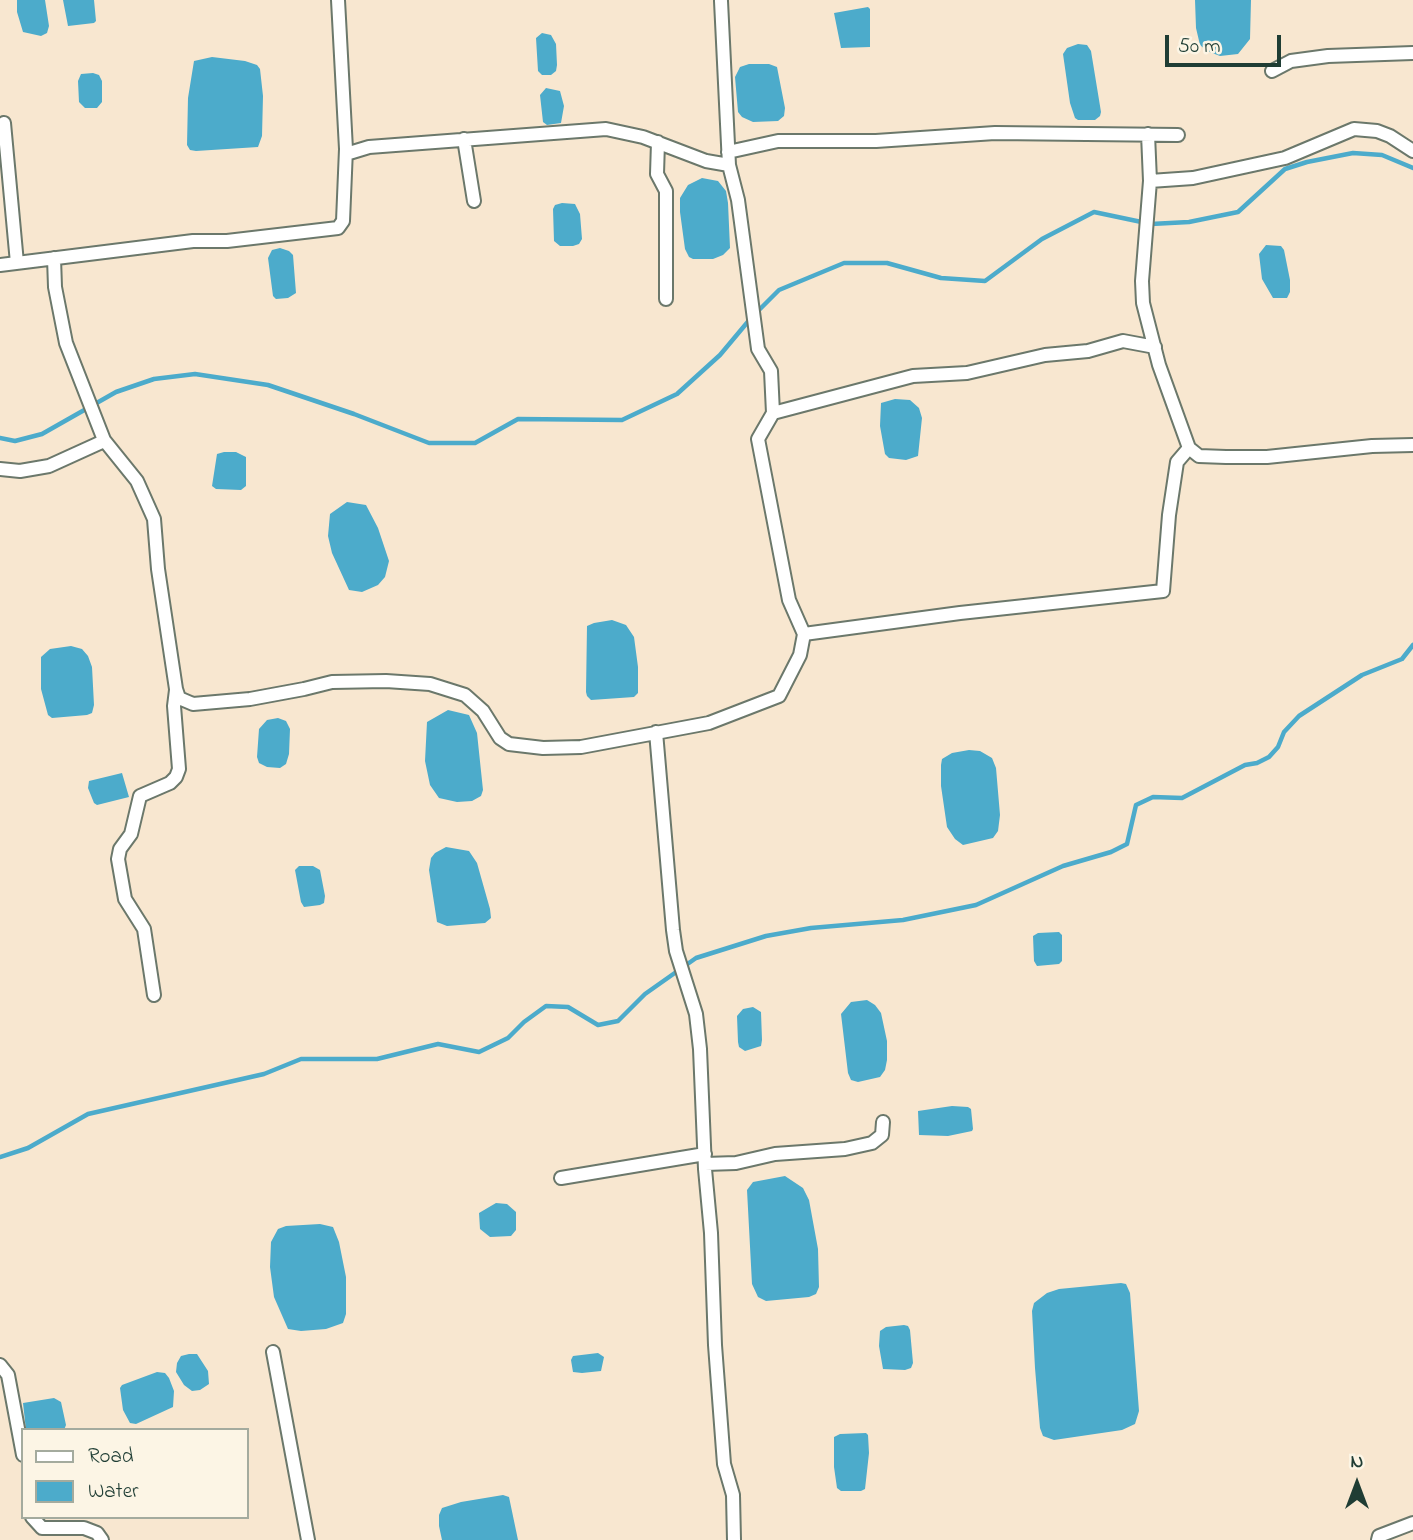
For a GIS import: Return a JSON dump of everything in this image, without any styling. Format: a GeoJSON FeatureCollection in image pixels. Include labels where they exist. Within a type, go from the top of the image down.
{"type":"FeatureCollection","features":[{"type":"Feature","properties":{"kind":"street"},"geometry":{"type":"LineString","coordinates":[[0,265],[193,241],[227,241],[338,228],[343,221],[346,154],[338,0]]}},
{"type":"Feature","properties":{"kind":"street"},"geometry":{"type":"LineString","coordinates":[[176,689],[180,698],[197,705],[250,699],[332,682],[386,681],[430,684],[465,695],[483,711],[500,738],[509,744],[543,748],[581,747],[709,723],[779,696],[800,655],[804,635],[789,600],[758,439],[773,412],[771,371],[758,349],[738,200],[728,158],[721,1]]}},
{"type":"Feature","properties":{"kind":"street"},"geometry":{"type":"LineString","coordinates":[[1272,71],[1291,61],[1328,56],[1413,53]]}},
{"type":"Feature","properties":{"kind":"street"},"geometry":{"type":"LineString","coordinates":[[4,123],[17,263]]}},
{"type":"Feature","properties":{"kind":"street"},"geometry":{"type":"LineString","coordinates":[[346,154],[369,147],[606,129],[658,142],[706,161],[728,158],[778,141],[876,141],[995,133],[1178,135]]}},
{"type":"Feature","properties":{"kind":"street"},"geometry":{"type":"LineString","coordinates":[[1150,181],[1194,178],[1285,158],[1354,129],[1377,131],[1413,151]]}},
{"type":"Feature","properties":{"kind":"street"},"geometry":{"type":"LineString","coordinates":[[1148,134],[1150,181],[1142,281],[1147,320],[1189,448],[1199,456],[1267,457],[1372,446],[1413,445]]}},
{"type":"Feature","properties":{"kind":"street"},"geometry":{"type":"LineString","coordinates":[[464,139],[474,201]]}},
{"type":"Feature","properties":{"kind":"street"},"geometry":{"type":"LineString","coordinates":[[658,142],[657,174],[666,191],[666,299]]}},
{"type":"Feature","properties":{"kind":"street"},"geometry":{"type":"LineString","coordinates":[[54,258],[55,287],[66,343],[104,441],[137,481],[154,519],[158,569],[176,689],[174,706],[180,769],[170,783],[140,796],[131,834],[120,849],[118,859],[125,899],[144,929],[154,995]]}},
{"type":"Feature","properties":{"kind":"street"},"geometry":{"type":"LineString","coordinates":[[773,412],[913,376],[967,373],[1045,355],[1088,351],[1123,341],[1155,347]]}},
{"type":"Feature","properties":{"kind":"street"},"geometry":{"type":"LineString","coordinates":[[0,470],[20,471],[49,466],[104,441]]}},
{"type":"Feature","properties":{"kind":"street"},"geometry":{"type":"LineString","coordinates":[[804,635],[960,613],[1163,591],[1169,514],[1178,462],[1189,448]]}},
{"type":"Feature","properties":{"kind":"street"},"geometry":{"type":"LineString","coordinates":[[656,732],[677,951],[695,1014],[700,1049],[715,1345],[724,1464],[733,1494],[734,1540]]}},
{"type":"Feature","properties":{"kind":"street"},"geometry":{"type":"LineString","coordinates":[[561,1178],[705,1159],[736,1163],[775,1154],[845,1149],[872,1143],[882,1135],[883,1122]]}},
{"type":"Feature","properties":{"kind":"street"},"geometry":{"type":"LineString","coordinates":[[273,1352],[308,1540]]}},
{"type":"Feature","properties":{"kind":"street"},"geometry":{"type":"LineString","coordinates":[[0,1365],[8,1375],[21,1444]]}},
{"type":"Feature","properties":{"kind":"street"},"geometry":{"type":"LineString","coordinates":[[34,1519],[42,1528],[84,1528],[97,1533],[102,1540]]}},
{"type":"Feature","properties":{"kind":"street"},"geometry":{"type":"LineString","coordinates":[[1378,1540],[1379,1536],[1413,1523]]}},
{"type":"Feature","properties":{"kind":"water"},"geometry":{"type":"Polygon","coordinates":[[[17,0],[45,0],[49,26],[47,33],[41,36],[23,32],[17,12],[17,0]]]}},
{"type":"Feature","properties":{"kind":"water"},"geometry":{"type":"Polygon","coordinates":[[[63,0],[94,0],[96,21],[68,26],[63,0]]]}},
{"type":"Feature","properties":{"kind":"water"},"geometry":{"type":"Polygon","coordinates":[[[1195,0],[1251,0],[1250,39],[1238,54],[1220,56],[1200,45],[1195,0]]]}},
{"type":"Feature","properties":{"kind":"water"},"geometry":{"type":"Polygon","coordinates":[[[868,7],[870,47],[841,48],[834,13],[868,7]]]}},
{"type":"Feature","properties":{"kind":"water"},"geometry":{"type":"Polygon","coordinates":[[[542,33],[551,35],[556,44],[557,65],[556,71],[551,75],[542,75],[538,71],[536,38],[542,33]]]}},
{"type":"Feature","properties":{"kind":"water"},"geometry":{"type":"Polygon","coordinates":[[[1078,44],[1087,45],[1091,51],[1101,112],[1095,120],[1075,118],[1070,103],[1063,54],[1067,48],[1078,44]]]}},
{"type":"Feature","properties":{"kind":"water"},"geometry":{"type":"Polygon","coordinates":[[[212,57],[245,61],[257,65],[260,69],[263,96],[262,136],[258,147],[196,151],[190,150],[187,145],[188,98],[194,61],[212,57]]]}},
{"type":"Feature","properties":{"kind":"water"},"geometry":{"type":"Polygon","coordinates":[[[769,64],[777,67],[785,108],[784,116],[778,121],[753,122],[738,112],[735,77],[740,67],[769,64]]]}},
{"type":"Feature","properties":{"kind":"water"},"geometry":{"type":"Polygon","coordinates":[[[81,74],[99,75],[102,81],[102,102],[97,108],[85,108],[79,102],[78,81],[81,74]]]}},
{"type":"Feature","properties":{"kind":"water"},"geometry":{"type":"Polygon","coordinates":[[[546,88],[560,91],[564,106],[561,123],[547,125],[543,122],[540,95],[546,88]]]}},
{"type":"Feature","properties":{"kind":"water"},"geometry":{"type":"Polygon","coordinates":[[[702,178],[718,181],[726,191],[728,203],[730,248],[713,259],[693,259],[685,249],[680,198],[688,185],[702,178]]]}},
{"type":"Feature","properties":{"kind":"water"},"geometry":{"type":"Polygon","coordinates":[[[575,204],[580,214],[582,239],[579,244],[573,246],[560,246],[554,241],[553,209],[555,205],[575,204]]]}},
{"type":"Feature","properties":{"kind":"water"},"geometry":{"type":"Polygon","coordinates":[[[1266,245],[1281,246],[1284,250],[1290,280],[1287,298],[1273,298],[1262,279],[1259,254],[1266,245]]]}},
{"type":"Feature","properties":{"kind":"water"},"geometry":{"type":"Polygon","coordinates":[[[280,248],[293,255],[296,293],[288,298],[276,299],[273,296],[268,258],[272,250],[280,248]]]}},
{"type":"Feature","properties":{"kind":"water"},"geometry":{"type":"Polygon","coordinates":[[[895,399],[910,400],[919,408],[922,418],[918,456],[906,460],[889,458],[885,454],[880,426],[881,403],[895,399]]]}},
{"type":"Feature","properties":{"kind":"water"},"geometry":{"type":"Polygon","coordinates":[[[236,452],[246,457],[246,486],[241,490],[216,489],[212,486],[217,454],[236,452]]]}},
{"type":"Feature","properties":{"kind":"water"},"geometry":{"type":"Polygon","coordinates":[[[347,502],[366,505],[378,528],[389,561],[385,577],[378,585],[362,592],[349,590],[332,553],[328,536],[330,514],[347,502]]]}},
{"type":"Feature","properties":{"kind":"water"},"geometry":{"type":"Polygon","coordinates":[[[612,620],[626,625],[634,637],[638,693],[634,697],[591,700],[586,692],[587,626],[612,620]]]}},
{"type":"Feature","properties":{"kind":"water"},"geometry":{"type":"Polygon","coordinates":[[[71,646],[82,649],[92,667],[92,713],[52,718],[48,715],[41,689],[41,657],[50,649],[71,646]]]}},
{"type":"Feature","properties":{"kind":"water"},"geometry":{"type":"Polygon","coordinates":[[[448,710],[469,715],[477,733],[483,790],[481,796],[472,801],[457,802],[439,798],[430,785],[425,761],[427,722],[448,710]]]}},
{"type":"Feature","properties":{"kind":"water"},"geometry":{"type":"Polygon","coordinates":[[[278,718],[286,721],[290,729],[289,754],[286,764],[280,768],[267,767],[259,763],[257,757],[259,729],[267,720],[278,718]]]}},
{"type":"Feature","properties":{"kind":"water"},"geometry":{"type":"Polygon","coordinates":[[[980,751],[992,758],[996,768],[1000,815],[998,831],[993,838],[963,845],[947,827],[941,765],[942,759],[952,753],[980,751]]]}},
{"type":"Feature","properties":{"kind":"water"},"geometry":{"type":"Polygon","coordinates":[[[122,773],[129,797],[97,805],[94,803],[88,788],[89,781],[122,773]]]}},
{"type":"Feature","properties":{"kind":"water"},"geometry":{"type":"Polygon","coordinates":[[[446,847],[469,851],[477,863],[490,909],[491,918],[485,923],[447,926],[437,922],[429,870],[431,858],[446,847]]]}},
{"type":"Feature","properties":{"kind":"water"},"geometry":{"type":"Polygon","coordinates":[[[299,866],[313,866],[320,870],[324,903],[304,907],[295,870],[299,866]]]}},
{"type":"Feature","properties":{"kind":"water"},"geometry":{"type":"Polygon","coordinates":[[[1059,932],[1062,935],[1062,961],[1059,964],[1037,966],[1034,961],[1033,936],[1038,933],[1059,932]]]}},
{"type":"Feature","properties":{"kind":"water"},"geometry":{"type":"Polygon","coordinates":[[[867,1000],[881,1013],[887,1041],[887,1060],[880,1077],[858,1082],[851,1080],[848,1073],[841,1014],[851,1002],[867,1000]]]}},
{"type":"Feature","properties":{"kind":"water"},"geometry":{"type":"Polygon","coordinates":[[[753,1007],[761,1012],[761,1046],[745,1051],[739,1047],[737,1016],[743,1009],[753,1007]]]}},
{"type":"Feature","properties":{"kind":"water"},"geometry":{"type":"Polygon","coordinates":[[[952,1106],[971,1109],[972,1131],[948,1136],[919,1135],[918,1111],[952,1106]]]}},
{"type":"Feature","properties":{"kind":"water"},"geometry":{"type":"Polygon","coordinates":[[[785,1176],[803,1188],[809,1200],[818,1249],[819,1287],[816,1294],[809,1297],[766,1301],[758,1297],[752,1284],[747,1190],[753,1182],[785,1176]]]}},
{"type":"Feature","properties":{"kind":"water"},"geometry":{"type":"Polygon","coordinates":[[[496,1203],[507,1204],[516,1212],[516,1230],[511,1236],[490,1237],[480,1229],[479,1213],[496,1203]]]}},
{"type":"Feature","properties":{"kind":"water"},"geometry":{"type":"Polygon","coordinates":[[[320,1224],[333,1227],[339,1242],[346,1277],[346,1314],[343,1323],[326,1329],[288,1329],[274,1297],[270,1267],[271,1242],[278,1229],[286,1226],[320,1224]]]}},
{"type":"Feature","properties":{"kind":"water"},"geometry":{"type":"Polygon","coordinates":[[[1126,1284],[1130,1293],[1139,1411],[1135,1424],[1122,1430],[1054,1440],[1043,1436],[1035,1368],[1032,1311],[1034,1303],[1047,1293],[1059,1289],[1126,1284]]]}},
{"type":"Feature","properties":{"kind":"water"},"geometry":{"type":"Polygon","coordinates":[[[904,1325],[910,1330],[913,1363],[911,1368],[883,1369],[879,1346],[880,1331],[886,1327],[904,1325]]]}},
{"type":"Feature","properties":{"kind":"water"},"geometry":{"type":"Polygon","coordinates":[[[598,1353],[604,1357],[601,1371],[573,1372],[573,1356],[598,1353]]]}},
{"type":"Feature","properties":{"kind":"water"},"geometry":{"type":"Polygon","coordinates":[[[197,1354],[208,1371],[209,1384],[200,1390],[192,1391],[184,1385],[176,1372],[181,1356],[197,1354]]]}},
{"type":"Feature","properties":{"kind":"water"},"geometry":{"type":"Polygon","coordinates":[[[157,1372],[165,1373],[169,1378],[174,1391],[173,1407],[136,1424],[130,1423],[123,1410],[120,1388],[157,1372]]]}},
{"type":"Feature","properties":{"kind":"water"},"geometry":{"type":"Polygon","coordinates":[[[54,1398],[61,1402],[65,1428],[26,1428],[23,1403],[54,1398]]]}},
{"type":"Feature","properties":{"kind":"water"},"geometry":{"type":"Polygon","coordinates":[[[866,1433],[869,1453],[865,1489],[841,1491],[837,1488],[834,1467],[834,1437],[840,1434],[866,1433]]]}},
{"type":"Feature","properties":{"kind":"water"},"geometry":{"type":"Polygon","coordinates":[[[503,1495],[509,1497],[518,1540],[442,1540],[439,1515],[442,1508],[503,1495]]]}},
{"type":"Feature","properties":{"kind":"waterway"},"geometry":{"type":"LineString","coordinates":[[757,312],[779,290],[844,263],[887,263],[941,278],[985,281],[1042,239],[1094,212],[1151,224],[1189,222],[1238,212],[1285,169],[1353,153],[1382,155],[1413,168]]}},
{"type":"Feature","properties":{"kind":"waterway"},"geometry":{"type":"LineString","coordinates":[[0,438],[15,441],[42,434],[116,392],[154,379],[195,374],[268,385],[429,443],[475,443],[518,419],[622,420],[677,394],[720,355],[751,318]]}},
{"type":"Feature","properties":{"kind":"waterway"},"geometry":{"type":"LineString","coordinates":[[0,1157],[28,1148],[88,1114],[264,1074],[301,1059],[377,1059],[438,1044],[479,1052],[508,1038],[546,1006],[568,1007],[598,1025],[618,1021],[645,994],[696,958],[766,936],[811,928],[903,920],[976,905],[1063,866],[1111,852],[1127,844],[1136,805],[1153,797],[1182,798],[1245,765],[1269,757],[1278,747],[1284,732],[1299,716],[1362,675],[1402,659],[1413,645]]}}]}
